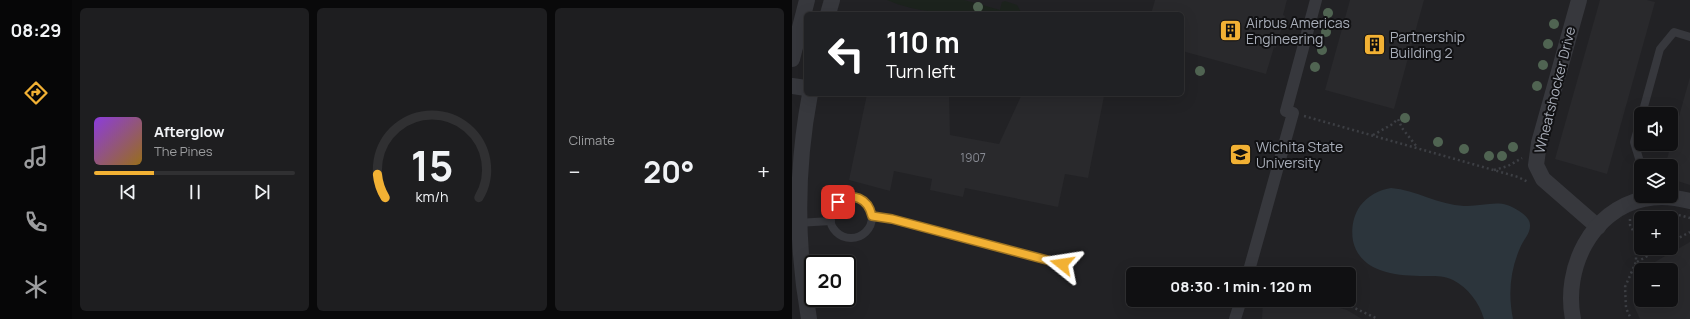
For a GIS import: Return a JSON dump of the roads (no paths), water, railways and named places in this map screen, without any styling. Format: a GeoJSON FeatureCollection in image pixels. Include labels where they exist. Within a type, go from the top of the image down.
{"type":"FeatureCollection","features":[{"type":"Feature","properties":{"kind":"street"},"geometry":{"type":"LineString","coordinates":[[804,63],[792,60],[807,0]]}},
{"type":"Feature","properties":{"kind":"street"},"geometry":{"type":"LineString","coordinates":[[829,12],[832,0]]}},
{"type":"Feature","properties":{"kind":"street"},"geometry":{"type":"LineString","coordinates":[[1250,267],[1293,113],[1286,111],[1316,0]]}},
{"type":"Feature","properties":{"kind":"street","name":"Wheatshocker Drive"},"geometry":{"type":"LineString","coordinates":[[1579,0],[1539,143],[1536,165],[1543,179],[1598,226]]}},
{"type":"Feature","properties":{"kind":"street"},"geometry":{"type":"LineString","coordinates":[[792,86],[804,88]]}},
{"type":"Feature","properties":{"kind":"street"},"geometry":{"type":"LineString","coordinates":[[808,319],[796,223],[805,120],[810,96]]}},
{"type":"Feature","properties":{"kind":"street"},"geometry":{"type":"LineString","coordinates":[[1678,199],[1690,201]]}},
{"type":"Feature","properties":{"kind":"street"},"geometry":{"type":"LineString","coordinates":[[1574,319],[1571,299],[1574,271],[1583,248],[1598,226],[1616,211],[1634,200]]}},
{"type":"Feature","properties":{"kind":"street"},"geometry":{"type":"LineString","coordinates":[[1236,319],[1239,307]]}},
{"type":"Feature","properties":{"kind":"lane"},"geometry":{"type":"LineString","coordinates":[[1644,107],[1660,49],[1674,32],[1690,37]]}},
{"type":"Feature","properties":{"kind":"lane"},"geometry":{"type":"LineString","coordinates":[[857,197],[868,204],[872,216],[871,223],[864,234],[852,238],[838,234],[831,222],[833,208],[844,198],[857,197]]}},
{"type":"Feature","properties":{"kind":"lane"},"geometry":{"type":"LineString","coordinates":[[872,216],[892,219],[1062,264]]}},
{"type":"Feature","properties":{"kind":"lane"},"geometry":{"type":"LineString","coordinates":[[796,223],[831,222]]}},
{"type":"Feature","properties":{"kind":"place","name":"Airbus Americas Engineering"},"geometry":{"type":"Point","coordinates":[1231,31]}},
{"type":"Feature","properties":{"kind":"place","name":"Partnership Building 2"},"geometry":{"type":"Point","coordinates":[1375,45]}},
{"type":"Feature","properties":{"kind":"place","name":"Wichita State University"},"geometry":{"type":"Point","coordinates":[1241,155]}}]}
